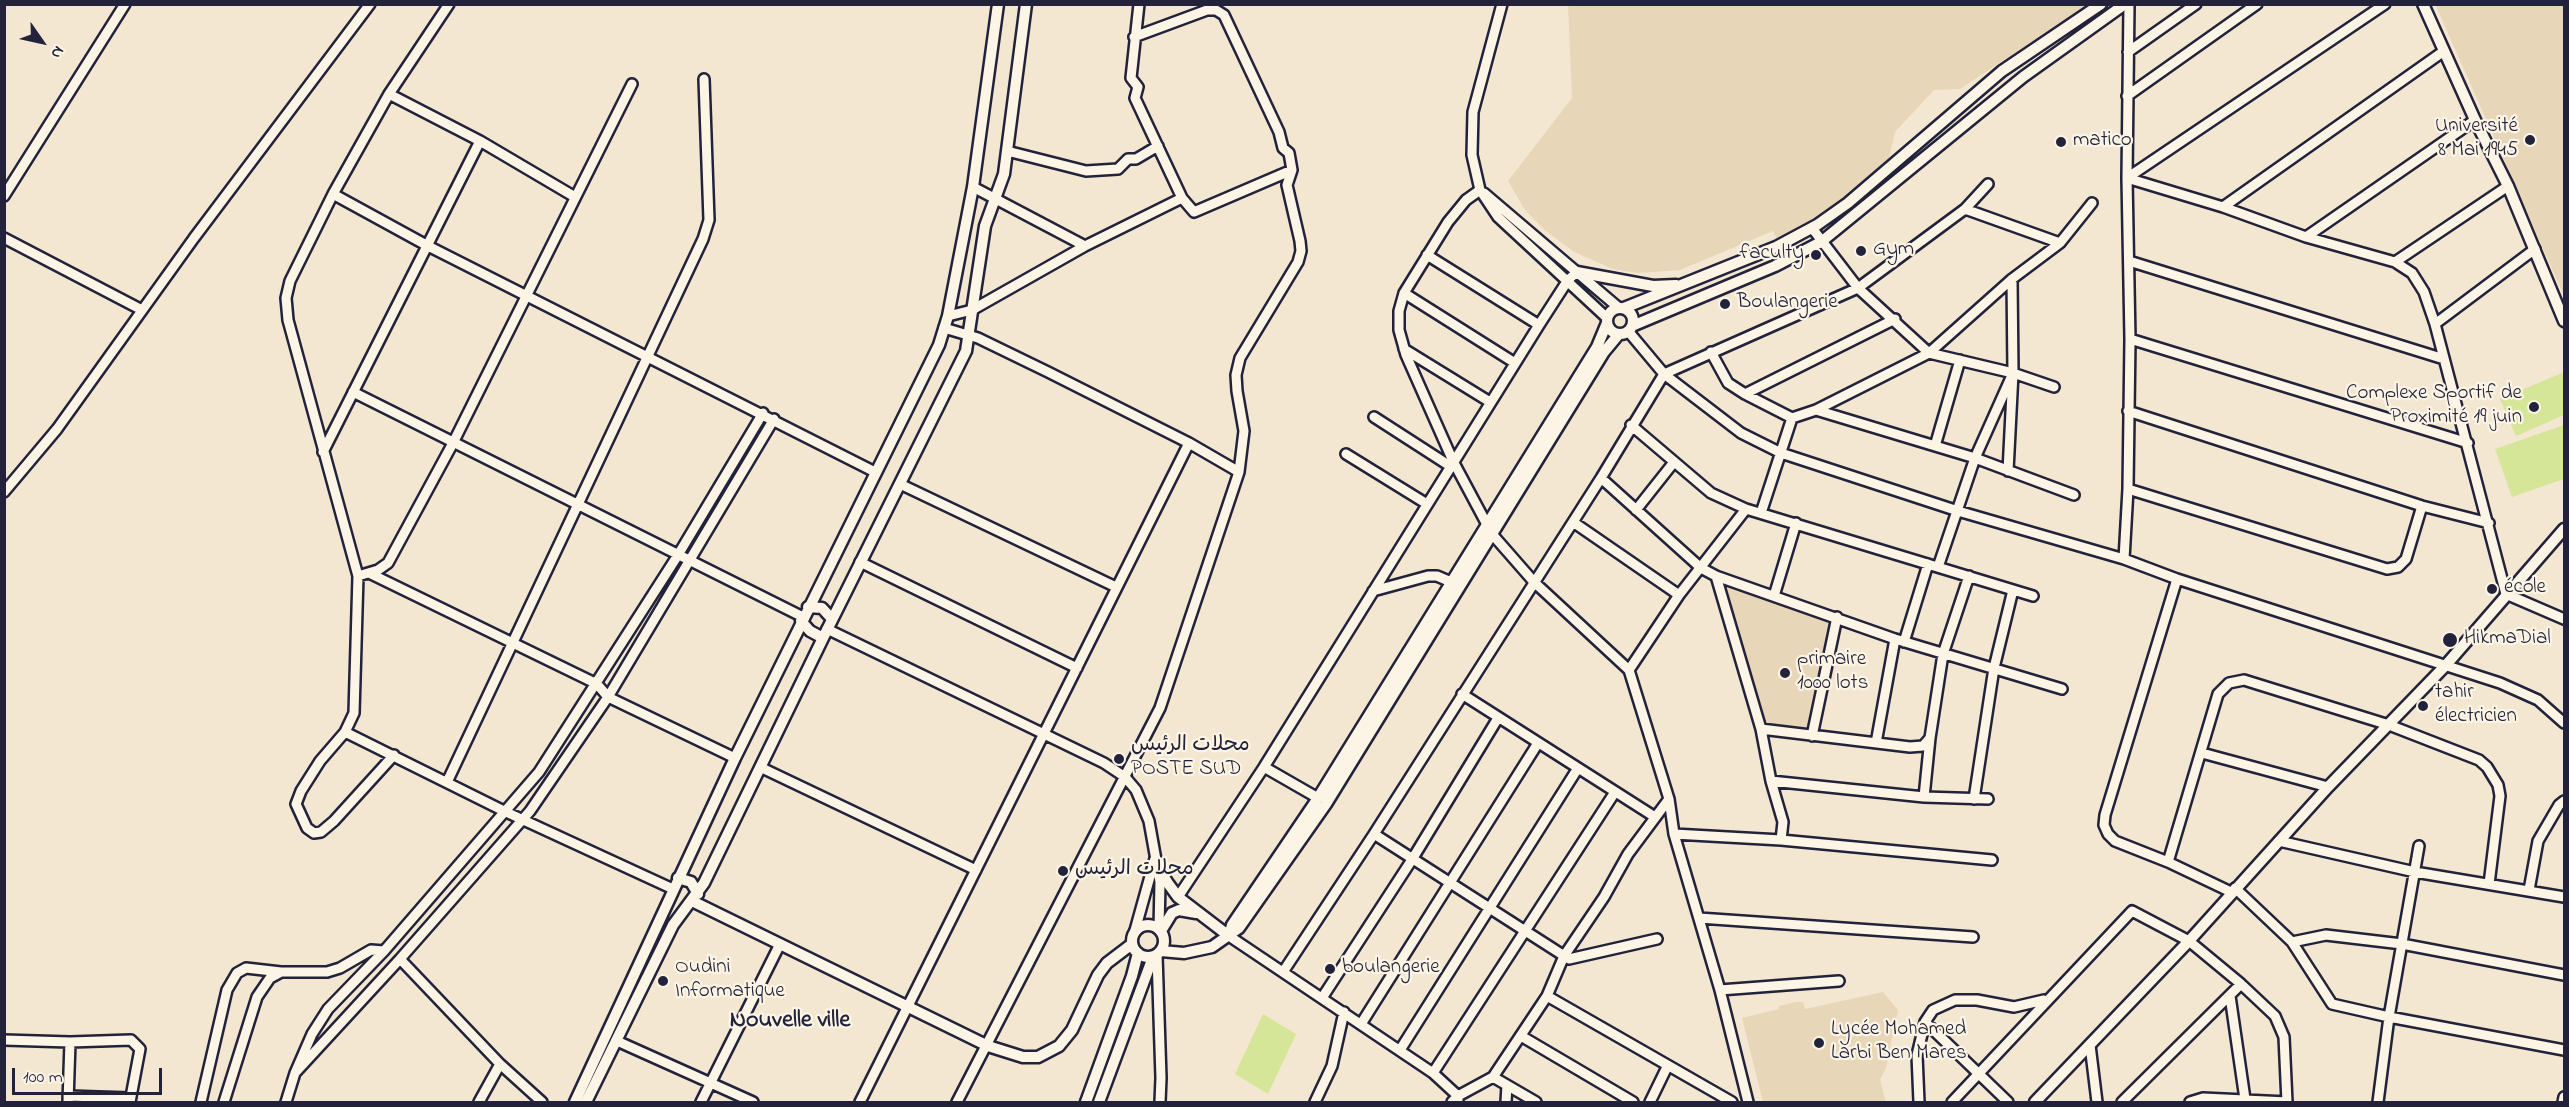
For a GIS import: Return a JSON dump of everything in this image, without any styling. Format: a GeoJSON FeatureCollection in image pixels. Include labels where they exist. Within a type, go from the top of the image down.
{"type":"FeatureCollection","features":[{"type":"Feature","properties":{"kind":"street"},"geometry":{"type":"LineString","coordinates":[[4,196],[126,4]]}},
{"type":"Feature","properties":{"kind":"street"},"geometry":{"type":"LineString","coordinates":[[4,492],[57,429],[142,310],[370,4]]}},
{"type":"Feature","properties":{"kind":"street"},"geometry":{"type":"LineString","coordinates":[[575,1102],[735,758],[939,345],[948,316],[973,187],[998,4]]}},
{"type":"Feature","properties":{"kind":"street"},"geometry":{"type":"LineString","coordinates":[[586,1102],[673,925],[692,901],[762,768],[828,628],[966,351],[985,226],[1004,174],[1026,4]]}},
{"type":"Feature","properties":{"kind":"street"},"geometry":{"type":"LineString","coordinates":[[1139,4],[1131,78],[1138,87],[1135,98],[1182,198],[1194,212],[1292,170]]}},
{"type":"Feature","properties":{"kind":"street"},"geometry":{"type":"LineString","coordinates":[[1502,4],[1473,112],[1472,155],[1479,190],[1498,217],[1568,280],[1607,321],[1611,331],[1626,331],[1664,374],[1741,433],[1781,453],[1958,511],[2124,559],[2176,579],[2519,690],[2538,700],[2565,723]]}},
{"type":"Feature","properties":{"kind":"street"},"geometry":{"type":"LineString","coordinates":[[1229,936],[1232,925],[1318,798],[1597,347],[1611,311],[1685,285],[1776,247],[1812,228],[1848,203],[2002,71],[2101,4]]}},
{"type":"Feature","properties":{"kind":"street"},"geometry":{"type":"LineString","coordinates":[[2124,559],[2128,489],[2130,339],[2127,4]]}},
{"type":"Feature","properties":{"kind":"street"},"geometry":{"type":"LineString","coordinates":[[1135,944],[1142,956],[1184,953],[1212,947],[1239,928],[1326,804],[1604,352],[1626,331],[1784,262],[1821,242],[2023,77],[2127,4]]}},
{"type":"Feature","properties":{"kind":"street"},"geometry":{"type":"LineString","coordinates":[[2128,52],[2196,4]]}},
{"type":"Feature","properties":{"kind":"street"},"geometry":{"type":"LineString","coordinates":[[2127,96],[2257,4]]}},
{"type":"Feature","properties":{"kind":"street"},"geometry":{"type":"LineString","coordinates":[[2127,178],[2385,4]]}},
{"type":"Feature","properties":{"kind":"street"},"geometry":{"type":"LineString","coordinates":[[2423,4],[2475,120],[2508,186],[2565,321]]}},
{"type":"Feature","properties":{"kind":"street"},"geometry":{"type":"LineString","coordinates":[[394,755],[334,821],[321,832],[314,833],[307,828],[296,804],[301,791],[320,761],[345,732],[354,713],[358,576],[323,452],[286,305],[290,280],[333,194],[389,94],[444,6]]}},
{"type":"Feature","properties":{"kind":"street"},"geometry":{"type":"LineString","coordinates":[[957,1102],[988,1046],[1160,708],[1239,472],[1244,430],[1237,391],[1240,358],[1298,262],[1300,251],[1300,240],[1287,185],[1292,170],[1289,153],[1283,148],[1279,132],[1224,15],[1216,10],[1207,10],[1134,37]]}},
{"type":"Feature","properties":{"kind":"street"},"geometry":{"type":"LineString","coordinates":[[2223,207],[2444,51]]}},
{"type":"Feature","properties":{"kind":"street"},"geometry":{"type":"LineString","coordinates":[[448,780],[514,643],[576,504],[703,239],[709,220],[704,79]]}},
{"type":"Feature","properties":{"kind":"street"},"geometry":{"type":"LineString","coordinates":[[358,576],[388,563],[453,442],[632,84]]}},
{"type":"Feature","properties":{"kind":"street"},"geometry":{"type":"LineString","coordinates":[[389,94],[480,141],[575,197]]}},
{"type":"Feature","properties":{"kind":"street"},"geometry":{"type":"LineString","coordinates":[[2306,237],[2475,120]]}},
{"type":"Feature","properties":{"kind":"street"},"geometry":{"type":"LineString","coordinates":[[323,452],[480,141]]}},
{"type":"Feature","properties":{"kind":"street"},"geometry":{"type":"LineString","coordinates":[[1007,151],[1086,171],[1118,169],[1128,159],[1136,159],[1158,146]]}},
{"type":"Feature","properties":{"kind":"street"},"geometry":{"type":"LineString","coordinates":[[2127,178],[2223,207],[2306,237],[2395,262],[2412,273],[2419,282],[2435,324],[2506,594]]}},
{"type":"Feature","properties":{"kind":"street"},"geometry":{"type":"LineString","coordinates":[[1283,972],[1573,522],[1664,374],[1858,288],[1965,209],[1988,184]]}},
{"type":"Feature","properties":{"kind":"street"},"geometry":{"type":"LineString","coordinates":[[2395,262],[2508,186]]}},
{"type":"Feature","properties":{"kind":"street"},"geometry":{"type":"LineString","coordinates":[[973,187],[1085,246]]}},
{"type":"Feature","properties":{"kind":"street"},"geometry":{"type":"LineString","coordinates":[[1479,190],[1457,210],[1404,293],[1399,311],[1399,330],[1404,349],[1452,464],[1492,534],[1534,582],[1629,670],[1669,799],[1674,834],[1720,990],[1748,1102]]}},
{"type":"Feature","properties":{"kind":"street"},"geometry":{"type":"LineString","coordinates":[[1479,190],[1632,318],[1626,331]]}},
{"type":"Feature","properties":{"kind":"street"},"geometry":{"type":"LineString","coordinates":[[333,194],[428,246],[763,413],[875,472]]}},
{"type":"Feature","properties":{"kind":"street"},"geometry":{"type":"LineString","coordinates":[[948,316],[972,310],[1085,246],[1182,198]]}},
{"type":"Feature","properties":{"kind":"street"},"geometry":{"type":"LineString","coordinates":[[1711,352],[1728,383],[1745,394],[1792,418],[1816,410],[1929,353],[2012,279],[2060,243],[2075,221],[2092,203]]}},
{"type":"Feature","properties":{"kind":"street"},"geometry":{"type":"LineString","coordinates":[[1965,209],[2060,243]]}},
{"type":"Feature","properties":{"kind":"street"},"geometry":{"type":"LineString","coordinates":[[1812,228],[1858,288],[1895,319],[1929,353],[2013,373],[2054,387]]}},
{"type":"Feature","properties":{"kind":"street"},"geometry":{"type":"LineString","coordinates":[[4,238],[142,310]]}},
{"type":"Feature","properties":{"kind":"street"},"geometry":{"type":"LineString","coordinates":[[2435,324],[2535,249]]}},
{"type":"Feature","properties":{"kind":"street"},"geometry":{"type":"LineString","coordinates":[[1427,255],[1539,325]]}},
{"type":"Feature","properties":{"kind":"street"},"geometry":{"type":"LineString","coordinates":[[2129,261],[2444,359]]}},
{"type":"Feature","properties":{"kind":"street"},"geometry":{"type":"LineString","coordinates":[[1178,897],[1264,767],[1539,325],[1568,280],[1577,272]]}},
{"type":"Feature","properties":{"kind":"street"},"geometry":{"type":"LineString","coordinates":[[1577,272],[1653,286],[1685,285]]}},
{"type":"Feature","properties":{"kind":"street"},"geometry":{"type":"LineString","coordinates":[[2008,471],[2013,373],[2012,279]]}},
{"type":"Feature","properties":{"kind":"street"},"geometry":{"type":"LineString","coordinates":[[1404,293],[1515,363]]}},
{"type":"Feature","properties":{"kind":"street"},"geometry":{"type":"LineString","coordinates":[[1745,394],[1895,319]]}},
{"type":"Feature","properties":{"kind":"street"},"geometry":{"type":"LineString","coordinates":[[944,328],[969,336],[1189,443],[1239,472]]}},
{"type":"Feature","properties":{"kind":"street"},"geometry":{"type":"LineString","coordinates":[[2130,339],[2468,443]]}},
{"type":"Feature","properties":{"kind":"street"},"geometry":{"type":"LineString","coordinates":[[1404,349],[1490,402]]}},
{"type":"Feature","properties":{"kind":"street"},"geometry":{"type":"LineString","coordinates":[[1935,446],[1960,360]]}},
{"type":"Feature","properties":{"kind":"street"},"geometry":{"type":"LineString","coordinates":[[1938,567],[1975,458],[2013,373]]}},
{"type":"Feature","properties":{"kind":"street"},"geometry":{"type":"LineString","coordinates":[[352,392],[689,561],[804,615],[810,632],[828,628],[1104,763],[1125,777],[1144,805],[1161,894],[1160,930],[1164,945],[1157,954],[1100,1102]]}},
{"type":"Feature","properties":{"kind":"street"},"geometry":{"type":"LineString","coordinates":[[1816,410],[1975,458],[2074,495]]}},
{"type":"Feature","properties":{"kind":"street"},"geometry":{"type":"LineString","coordinates":[[2128,411],[2422,506],[2489,523]]}},
{"type":"Feature","properties":{"kind":"street"},"geometry":{"type":"LineString","coordinates":[[286,1102],[295,1072],[312,1034],[328,1009],[384,951],[539,772],[678,555],[763,413]]}},
{"type":"Feature","properties":{"kind":"street"},"geometry":{"type":"LineString","coordinates":[[1374,417],[1452,464]]}},
{"type":"Feature","properties":{"kind":"street"},"geometry":{"type":"LineString","coordinates":[[1761,513],[1792,418]]}},
{"type":"Feature","properties":{"kind":"street"},"geometry":{"type":"LineString","coordinates":[[295,1072],[400,959],[524,818],[608,697],[774,419]]}},
{"type":"Feature","properties":{"kind":"street"},"geometry":{"type":"LineString","coordinates":[[1631,425],[1711,493],[1746,509],[2033,596]]}},
{"type":"Feature","properties":{"kind":"street"},"geometry":{"type":"LineString","coordinates":[[860,1102],[1189,443]]}},
{"type":"Feature","properties":{"kind":"street"},"geometry":{"type":"LineString","coordinates":[[1346,454],[1427,504]]}},
{"type":"Feature","properties":{"kind":"street"},"geometry":{"type":"LineString","coordinates":[[1636,510],[1674,462]]}},
{"type":"Feature","properties":{"kind":"street"},"geometry":{"type":"LineString","coordinates":[[1601,478],[1701,568],[1716,576],[1899,640],[2062,689]]}},
{"type":"Feature","properties":{"kind":"street"},"geometry":{"type":"LineString","coordinates":[[900,483],[1116,587]]}},
{"type":"Feature","properties":{"kind":"street"},"geometry":{"type":"LineString","coordinates":[[2128,489],[2387,569],[2398,567],[2406,559],[2422,506]]}},
{"type":"Feature","properties":{"kind":"street"},"geometry":{"type":"LineString","coordinates":[[1629,670],[1679,595],[1746,509]]}},
{"type":"Feature","properties":{"kind":"street"},"geometry":{"type":"LineString","coordinates":[[1573,522],[1679,595]]}},
{"type":"Feature","properties":{"kind":"street"},"geometry":{"type":"LineString","coordinates":[[1774,596],[1796,523]]}},
{"type":"Feature","properties":{"kind":"street"},"geometry":{"type":"LineString","coordinates":[[2035,1102],[2189,940],[2328,787],[2446,665],[2506,594],[2563,532]]}},
{"type":"Feature","properties":{"kind":"street"},"geometry":{"type":"LineString","coordinates":[[861,562],[1077,668]]}},
{"type":"Feature","properties":{"kind":"street"},"geometry":{"type":"LineString","coordinates":[[1876,743],[1899,640],[1928,564]]}},
{"type":"Feature","properties":{"kind":"street"},"geometry":{"type":"LineString","coordinates":[[369,573],[597,684],[608,697],[735,758]]}},
{"type":"Feature","properties":{"kind":"street"},"geometry":{"type":"LineString","coordinates":[[1373,591],[1428,576],[1437,576],[1450,582]]}},
{"type":"Feature","properties":{"kind":"street"},"geometry":{"type":"LineString","coordinates":[[1716,576],[1761,729],[1771,781],[1783,822],[1781,840]]}},
{"type":"Feature","properties":{"kind":"street"},"geometry":{"type":"LineString","coordinates":[[1924,797],[1930,738],[1943,654],[1969,576]]}},
{"type":"Feature","properties":{"kind":"street"},"geometry":{"type":"LineString","coordinates":[[2176,579],[2104,820],[2106,830],[2115,842],[2233,890],[2292,942],[2332,1004],[2565,1050]]}},
{"type":"Feature","properties":{"kind":"street"},"geometry":{"type":"LineString","coordinates":[[1974,799],[1994,668],[2013,590]]}},
{"type":"Feature","properties":{"kind":"street"},"geometry":{"type":"LineString","coordinates":[[2506,594],[2565,619]]}},
{"type":"Feature","properties":{"kind":"street"},"geometry":{"type":"LineString","coordinates":[[804,615],[822,608],[828,628]]}},
{"type":"Feature","properties":{"kind":"street"},"geometry":{"type":"LineString","coordinates":[[1812,736],[1837,617]]}},
{"type":"Feature","properties":{"kind":"street"},"geometry":{"type":"LineString","coordinates":[[2168,862],[2218,694],[2223,688],[2237,680],[2252,681],[2389,725],[2479,760],[2494,775],[2500,796],[2489,884]]}},
{"type":"Feature","properties":{"kind":"street"},"geometry":{"type":"LineString","coordinates":[[1462,694],[1655,817]]}},
{"type":"Feature","properties":{"kind":"street"},"geometry":{"type":"LineString","coordinates":[[1323,998],[1413,858],[1498,718]]}},
{"type":"Feature","properties":{"kind":"street"},"geometry":{"type":"LineString","coordinates":[[1761,729],[1876,743],[1923,746],[1930,738]]}},
{"type":"Feature","properties":{"kind":"street"},"geometry":{"type":"LineString","coordinates":[[345,732],[448,780],[506,812],[524,818],[671,892],[677,903],[692,901],[988,1046],[1023,1057],[1038,1057],[1059,1046],[1072,1030],[1098,975],[1107,963],[1135,944],[1145,926],[1160,930]]}},
{"type":"Feature","properties":{"kind":"street"},"geometry":{"type":"LineString","coordinates":[[1361,1024],[1452,883],[1538,743]]}},
{"type":"Feature","properties":{"kind":"street"},"geometry":{"type":"LineString","coordinates":[[2202,753],[2328,787]]}},
{"type":"Feature","properties":{"kind":"street"},"geometry":{"type":"LineString","coordinates":[[1264,767],[1318,798]]}},
{"type":"Feature","properties":{"kind":"street"},"geometry":{"type":"LineString","coordinates":[[762,768],[976,870]]}},
{"type":"Feature","properties":{"kind":"street"},"geometry":{"type":"LineString","coordinates":[[1400,1050],[1578,768]]}},
{"type":"Feature","properties":{"kind":"street"},"geometry":{"type":"LineString","coordinates":[[1771,781],[1924,797],[1988,799]]}},
{"type":"Feature","properties":{"kind":"street"},"geometry":{"type":"LineString","coordinates":[[1433,1073],[1615,792]]}},
{"type":"Feature","properties":{"kind":"street"},"geometry":{"type":"LineString","coordinates":[[1155,860],[1178,897],[1199,914],[1433,1073],[1456,1100],[1493,1077],[1547,996],[1564,956],[1604,897],[1628,854],[1669,799]]}},
{"type":"Feature","properties":{"kind":"street"},"geometry":{"type":"LineString","coordinates":[[2529,890],[2538,841],[2559,805],[2565,801]]}},
{"type":"Feature","properties":{"kind":"street"},"geometry":{"type":"LineString","coordinates":[[1374,834],[1569,959],[1657,939]]}},
{"type":"Feature","properties":{"kind":"street"},"geometry":{"type":"LineString","coordinates":[[1674,834],[1781,840],[1992,860]]}},
{"type":"Feature","properties":{"kind":"street"},"geometry":{"type":"LineString","coordinates":[[2279,841],[2415,872],[2565,897]]}},
{"type":"Feature","properties":{"kind":"street"},"geometry":{"type":"LineString","coordinates":[[2378,1102],[2389,1017],[2419,846]]}},
{"type":"Feature","properties":{"kind":"street"},"geometry":{"type":"LineString","coordinates":[[1086,1102],[1132,976],[1135,944],[1155,860]]}},
{"type":"Feature","properties":{"kind":"street"},"geometry":{"type":"LineString","coordinates":[[678,878],[691,882],[692,901]]}},
{"type":"Feature","properties":{"kind":"street"},"geometry":{"type":"LineString","coordinates":[[1160,930],[1172,913],[1179,910],[1199,914]]}},
{"type":"Feature","properties":{"kind":"street"},"geometry":{"type":"LineString","coordinates":[[1952,1102],[2132,911],[2189,940],[2266,1006],[2281,1026],[2284,1036],[2287,1102],[2203,1098],[2190,1102]]}},
{"type":"Feature","properties":{"kind":"street"},"geometry":{"type":"LineString","coordinates":[[1699,918],[1973,937]]}},
{"type":"Feature","properties":{"kind":"street"},"geometry":{"type":"LineString","coordinates":[[2292,942],[2326,935],[2402,944],[2565,975]]}},
{"type":"Feature","properties":{"kind":"street"},"geometry":{"type":"LineString","coordinates":[[701,1102],[780,944]]}},
{"type":"Feature","properties":{"kind":"street"},"geometry":{"type":"LineString","coordinates":[[201,1102],[227,990],[237,973],[246,968],[281,972],[327,972],[340,968],[371,950],[384,951]]}},
{"type":"Feature","properties":{"kind":"street"},"geometry":{"type":"LineString","coordinates":[[1157,954],[1160,1102]]}},
{"type":"Feature","properties":{"kind":"street"},"geometry":{"type":"LineString","coordinates":[[400,959],[500,1065],[542,1102]]}},
{"type":"Feature","properties":{"kind":"street"},"geometry":{"type":"LineString","coordinates":[[224,1102],[257,997],[270,978],[281,972]]}},
{"type":"Feature","properties":{"kind":"street"},"geometry":{"type":"LineString","coordinates":[[1720,990],[1839,981]]}},
{"type":"Feature","properties":{"kind":"street"},"geometry":{"type":"LineString","coordinates":[[2122,1102],[2241,984]]}},
{"type":"Feature","properties":{"kind":"street"},"geometry":{"type":"LineString","coordinates":[[1547,996],[1667,1067],[1732,1102]]}},
{"type":"Feature","properties":{"kind":"street"},"geometry":{"type":"LineString","coordinates":[[2230,996],[2245,1099]]}},
{"type":"Feature","properties":{"kind":"street"},"geometry":{"type":"LineString","coordinates":[[1918,1102],[1917,1055],[1925,1022],[1933,1010],[1955,1000],[1977,1000],[2014,1007],[2033,1005],[2049,998]]}},
{"type":"Feature","properties":{"kind":"street"},"geometry":{"type":"LineString","coordinates":[[1315,1102],[1332,1066],[1344,1012]]}},
{"type":"Feature","properties":{"kind":"street"},"geometry":{"type":"LineString","coordinates":[[1925,1022],[2008,1102]]}},
{"type":"Feature","properties":{"kind":"street"},"geometry":{"type":"LineString","coordinates":[[1521,1036],[1633,1102]]}},
{"type":"Feature","properties":{"kind":"street"},"geometry":{"type":"LineString","coordinates":[[4,1040],[70,1042],[131,1040],[140,1049],[130,1100],[68,1099],[70,1042]]}},
{"type":"Feature","properties":{"kind":"street"},"geometry":{"type":"LineString","coordinates":[[617,1041],[753,1102]]}},
{"type":"Feature","properties":{"kind":"street"},"geometry":{"type":"LineString","coordinates":[[2090,1045],[2097,1102]]}},
{"type":"Feature","properties":{"kind":"street"},"geometry":{"type":"LineString","coordinates":[[479,1102],[500,1065]]}},
{"type":"Feature","properties":{"kind":"street"},"geometry":{"type":"LineString","coordinates":[[1650,1102],[1667,1067]]}},
{"type":"Feature","properties":{"kind":"street"},"geometry":{"type":"LineString","coordinates":[[1493,1077],[1536,1102]]}},
{"type":"Feature","properties":{"kind":"street"},"geometry":{"type":"LineString","coordinates":[[1506,1102],[1507,1085]]}},
{"type":"Feature","properties":{"kind":"street"},"geometry":{"type":"LineString","coordinates":[[2564,1102],[2565,1098]]}},
{"type":"Feature","properties":{"kind":"shaded area"},"geometry":{"type":"Polygon","coordinates":[[[2088,4],[1960,89],[1934,90],[1895,132],[1889,158],[1822,216],[1778,240],[1773,231],[1680,270],[1638,273],[1613,269],[1574,252],[1546,231],[1525,210],[1508,181],[1572,98],[1568,5],[2088,4]]]}},
{"type":"Feature","properties":{"kind":"shaded area","name":"Université 8 Mai 1945"},"geometry":{"type":"Polygon","coordinates":[[[2564,5],[2564,296],[2436,6],[2564,5]]]}},
{"type":"Feature","properties":{"kind":"shaded area","name":"primaire 1000 lots"},"geometry":{"type":"Polygon","coordinates":[[[1716,576],[1837,617],[1812,736],[1761,729],[1716,576]]]}},
{"type":"Feature","properties":{"kind":"shaded area","name":"Lycée Mohamed Larbi Ben Mares"},"geometry":{"type":"Polygon","coordinates":[[[1883,992],[1898,1010],[1886,1068],[1880,1080],[1886,1102],[1763,1102],[1742,1018],[1779,1009],[1779,1006],[1796,1002],[1803,1002],[1805,1009],[1883,992]]]}},
{"type":"Feature","properties":{"kind":"green space","name":"Complexe Sportif de Proximité 19 juin"},"geometry":{"type":"Polygon","coordinates":[[[2562,373],[2564,415],[2516,436],[2500,399],[2562,373]]]}},
{"type":"Feature","properties":{"kind":"green space"},"geometry":{"type":"Polygon","coordinates":[[[2564,425],[2564,479],[2512,497],[2495,449],[2564,425]]]}},
{"type":"Feature","properties":{"kind":"green space"},"geometry":{"type":"Polygon","coordinates":[[[1263,1014],[1296,1034],[1268,1094],[1235,1074],[1263,1014]]]}},
{"type":"Feature","properties":{"kind":"place","name":"Université 8 Mai 1945"},"geometry":{"type":"Point","coordinates":[2530,140]}},
{"type":"Feature","properties":{"kind":"place","name":"matico"},"geometry":{"type":"Point","coordinates":[2061,142]}},
{"type":"Feature","properties":{"kind":"place","name":"Gym"},"geometry":{"type":"Point","coordinates":[1861,251]}},
{"type":"Feature","properties":{"kind":"place","name":"faculty"},"geometry":{"type":"Point","coordinates":[1816,255]}},
{"type":"Feature","properties":{"kind":"place","name":"Boulangerie"},"geometry":{"type":"Point","coordinates":[1725,304]}},
{"type":"Feature","properties":{"kind":"place","name":"Complexe Sportif de Proximité 19 juin"},"geometry":{"type":"Point","coordinates":[2534,407]}},
{"type":"Feature","properties":{"kind":"place","name":"école"},"geometry":{"type":"Point","coordinates":[2492,589]}},
{"type":"Feature","properties":{"kind":"place","name":"HikmaDial"},"geometry":{"type":"Point","coordinates":[2450,640]}},
{"type":"Feature","properties":{"kind":"place","name":"primaire 1000 lots"},"geometry":{"type":"Point","coordinates":[1785,673]}},
{"type":"Feature","properties":{"kind":"place","name":"tahir électricien"},"geometry":{"type":"Point","coordinates":[2423,706]}},
{"type":"Feature","properties":{"kind":"place","name":"محلات الرئيس POSTE SUD"},"geometry":{"type":"Point","coordinates":[1119,759]}},
{"type":"Feature","properties":{"kind":"place","name":"محلات الرئيس"},"geometry":{"type":"Point","coordinates":[1063,871]}},
{"type":"Feature","properties":{"kind":"place","name":"boulangerie"},"geometry":{"type":"Point","coordinates":[1330,969]}},
{"type":"Feature","properties":{"kind":"place","name":"Oudini Informatique"},"geometry":{"type":"Point","coordinates":[663,981]}},
{"type":"Feature","properties":{"kind":"place","name":"Lycée Mohamed Larbi Ben Mares"},"geometry":{"type":"Point","coordinates":[1819,1043]}},
{"type":"Feature","properties":{"kind":"district","name":"Nouvelle ville"},"geometry":{"type":"Point","coordinates":[790,1022]}}]}
